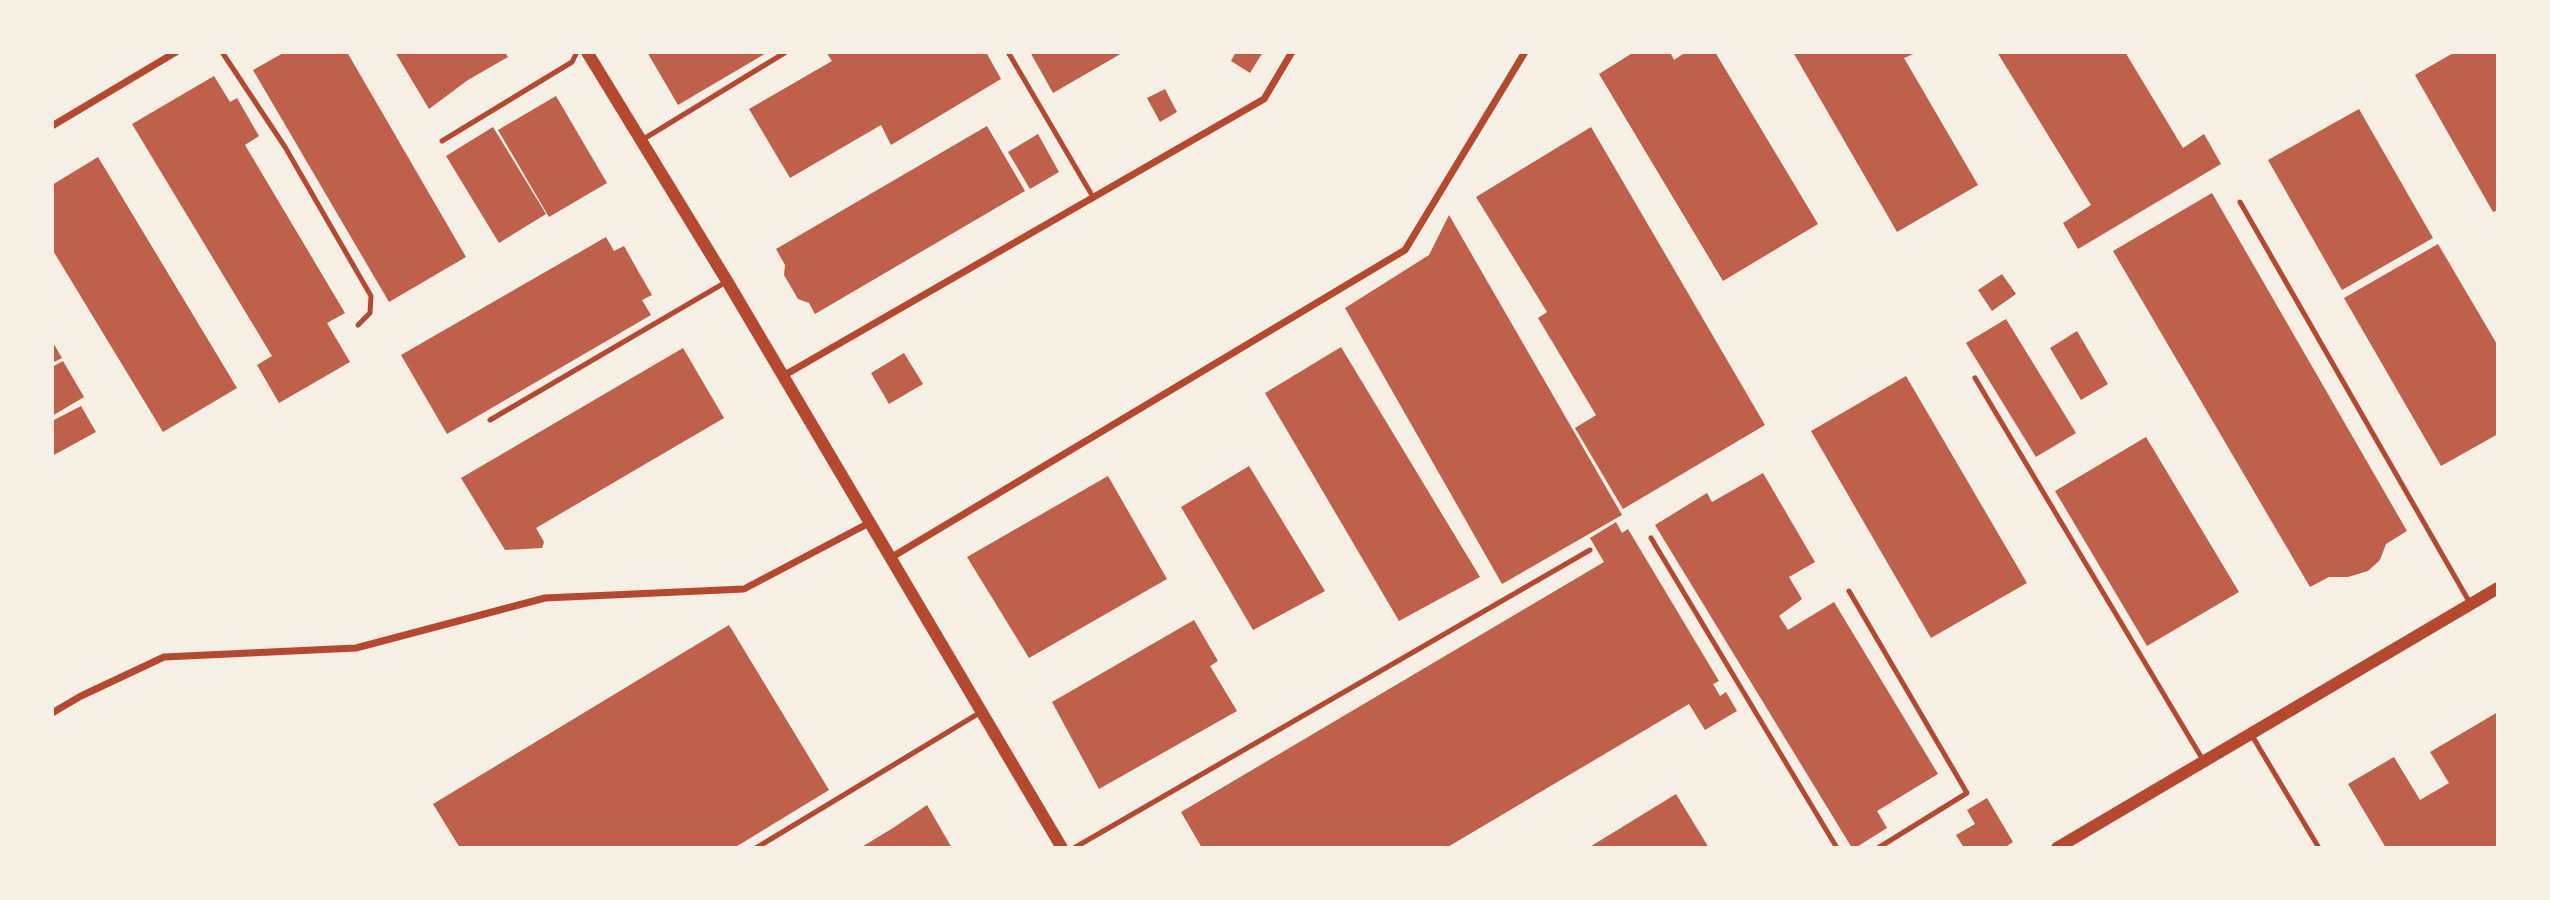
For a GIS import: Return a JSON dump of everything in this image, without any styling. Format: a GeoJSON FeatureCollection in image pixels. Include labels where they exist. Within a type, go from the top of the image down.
{"type":"FeatureCollection","features":[{"type":"Feature","properties":{"kind":"street"},"geometry":{"type":"LineString","coordinates":[[52,126],[176,52]]}},
{"type":"Feature","properties":{"kind":"street"},"geometry":{"type":"LineString","coordinates":[[587,52],[892,557],[1062,848]]}},
{"type":"Feature","properties":{"kind":"street"},"geometry":{"type":"LineString","coordinates":[[783,376],[1264,99],[1293,52]]}},
{"type":"Feature","properties":{"kind":"street"},"geometry":{"type":"LineString","coordinates":[[892,557],[1405,250],[1525,52]]}},
{"type":"Feature","properties":{"kind":"street"},"geometry":{"type":"LineString","coordinates":[[52,713],[81,696],[164,657],[356,648],[545,598],[744,589],[871,522]]}},
{"type":"Feature","properties":{"kind":"street"},"geometry":{"type":"LineString","coordinates":[[2057,848],[2497,589]]}},
{"type":"Feature","properties":{"kind":"lane"},"geometry":{"type":"LineString","coordinates":[[222,52],[285,147],[371,296],[370,313],[358,325]]}},
{"type":"Feature","properties":{"kind":"lane"},"geometry":{"type":"LineString","coordinates":[[442,141],[572,62],[577,52]]}},
{"type":"Feature","properties":{"kind":"lane"},"geometry":{"type":"LineString","coordinates":[[640,141],[786,52]]}},
{"type":"Feature","properties":{"kind":"lane"},"geometry":{"type":"LineString","coordinates":[[1009,52],[1093,197]]}},
{"type":"Feature","properties":{"kind":"lane"},"geometry":{"type":"LineString","coordinates":[[2240,202],[2471,604]]}},
{"type":"Feature","properties":{"kind":"lane"},"geometry":{"type":"LineString","coordinates":[[490,420],[727,281]]}},
{"type":"Feature","properties":{"kind":"lane"},"geometry":{"type":"LineString","coordinates":[[1975,378],[2204,761]]}},
{"type":"Feature","properties":{"kind":"lane"},"geometry":{"type":"LineString","coordinates":[[1651,538],[1837,848]]}},
{"type":"Feature","properties":{"kind":"lane"},"geometry":{"type":"LineString","coordinates":[[1074,848],[1590,550]]}},
{"type":"Feature","properties":{"kind":"lane"},"geometry":{"type":"LineString","coordinates":[[1849,591],[1967,793],[1878,848]]}},
{"type":"Feature","properties":{"kind":"lane"},"geometry":{"type":"LineString","coordinates":[[756,848],[982,711]]}},
{"type":"Feature","properties":{"kind":"lane"},"geometry":{"type":"LineString","coordinates":[[2251,734],[2319,848]]}},
{"type":"Feature","properties":{"kind":"building"},"geometry":{"type":"Polygon","coordinates":[[[285,52],[347,52],[466,257],[389,302],[253,70],[285,52]]]}},
{"type":"Feature","properties":{"kind":"building"},"geometry":{"type":"Polygon","coordinates":[[[395,52],[505,52],[508,57],[468,80],[429,109],[395,52]]]}},
{"type":"Feature","properties":{"kind":"building"},"geometry":{"type":"Polygon","coordinates":[[[647,52],[768,52],[678,105],[647,52]]]}},
{"type":"Feature","properties":{"kind":"building"},"geometry":{"type":"Polygon","coordinates":[[[826,52],[986,52],[1001,79],[891,145],[881,125],[790,178],[749,109],[832,61],[826,52]]]}},
{"type":"Feature","properties":{"kind":"building"},"geometry":{"type":"Polygon","coordinates":[[[1030,52],[1124,52],[1053,93],[1030,52]]]}},
{"type":"Feature","properties":{"kind":"building"},"geometry":{"type":"Polygon","coordinates":[[[1236,52],[1263,52],[1250,73],[1231,61],[1236,52]]]}},
{"type":"Feature","properties":{"kind":"building"},"geometry":{"type":"Polygon","coordinates":[[[1634,52],[1670,52],[1674,60],[1686,52],[1715,52],[1818,224],[1723,281],[1599,74],[1634,52]]]}},
{"type":"Feature","properties":{"kind":"building"},"geometry":{"type":"Polygon","coordinates":[[[1793,52],[1918,52],[1904,58],[1978,185],[1897,232],[1793,52]]]}},
{"type":"Feature","properties":{"kind":"building"},"geometry":{"type":"Polygon","coordinates":[[[1997,52],[2125,52],[2183,148],[2204,134],[2221,164],[2078,249],[2063,223],[2091,205],[1997,52]]]}},
{"type":"Feature","properties":{"kind":"building"},"geometry":{"type":"Polygon","coordinates":[[[2455,52],[2498,52],[2498,210],[2493,212],[2415,75],[2455,52]]]}},
{"type":"Feature","properties":{"kind":"building"},"geometry":{"type":"Polygon","coordinates":[[[214,76],[230,102],[237,98],[259,136],[245,145],[345,313],[327,323],[350,362],[279,403],[257,365],[272,356],[132,124],[214,76]]]}},
{"type":"Feature","properties":{"kind":"building"},"geometry":{"type":"Polygon","coordinates":[[[1165,89],[1177,112],[1160,122],[1147,98],[1165,89]]]}},
{"type":"Feature","properties":{"kind":"building"},"geometry":{"type":"Polygon","coordinates":[[[556,96],[607,183],[549,217],[498,130],[556,96]]]}},
{"type":"Feature","properties":{"kind":"building"},"geometry":{"type":"Polygon","coordinates":[[[2359,109],[2433,238],[2342,290],[2268,160],[2359,109]]]}},
{"type":"Feature","properties":{"kind":"building"},"geometry":{"type":"Polygon","coordinates":[[[987,126],[1025,191],[815,314],[809,303],[798,299],[784,275],[785,265],[776,249],[987,126]]]}},
{"type":"Feature","properties":{"kind":"building"},"geometry":{"type":"Polygon","coordinates":[[[493,127],[546,214],[499,243],[446,156],[493,127]]]}},
{"type":"Feature","properties":{"kind":"building"},"geometry":{"type":"Polygon","coordinates":[[[1591,127],[1765,425],[1623,509],[1575,428],[1596,415],[1538,318],[1547,312],[1476,197],[1591,127]]]}},
{"type":"Feature","properties":{"kind":"building"},"geometry":{"type":"Polygon","coordinates":[[[1038,134],[1059,172],[1030,189],[1008,152],[1038,134]]]}},
{"type":"Feature","properties":{"kind":"building"},"geometry":{"type":"Polygon","coordinates":[[[98,157],[237,388],[163,432],[52,249],[52,185],[98,157]]]}},
{"type":"Feature","properties":{"kind":"building"},"geometry":{"type":"Polygon","coordinates":[[[2212,193],[2407,531],[2386,544],[2380,560],[2368,571],[2348,577],[2329,577],[2310,587],[2113,251],[2212,193]]]}},
{"type":"Feature","properties":{"kind":"building"},"geometry":{"type":"Polygon","coordinates":[[[1449,215],[1622,515],[1502,584],[1345,308],[1429,255],[1449,215]]]}},
{"type":"Feature","properties":{"kind":"building"},"geometry":{"type":"Polygon","coordinates":[[[606,237],[614,251],[624,246],[652,295],[642,300],[651,315],[447,434],[401,355],[606,237]]]}},
{"type":"Feature","properties":{"kind":"building"},"geometry":{"type":"Polygon","coordinates":[[[2438,244],[2498,346],[2498,434],[2441,466],[2344,298],[2438,244]]]}},
{"type":"Feature","properties":{"kind":"building"},"geometry":{"type":"Polygon","coordinates":[[[2002,274],[2016,294],[1992,311],[1978,290],[2002,274]]]}},
{"type":"Feature","properties":{"kind":"building"},"geometry":{"type":"Polygon","coordinates":[[[2006,319],[2076,433],[2036,457],[1966,343],[2006,319]]]}},
{"type":"Feature","properties":{"kind":"building"},"geometry":{"type":"Polygon","coordinates":[[[2077,331],[2108,384],[2081,400],[2050,348],[2077,331]]]}},
{"type":"Feature","properties":{"kind":"building"},"geometry":{"type":"Polygon","coordinates":[[[52,341],[62,358],[52,363],[52,341]]]}},
{"type":"Feature","properties":{"kind":"building"},"geometry":{"type":"Polygon","coordinates":[[[1341,347],[1480,577],[1399,621],[1265,393],[1341,347]]]}},
{"type":"Feature","properties":{"kind":"building"},"geometry":{"type":"Polygon","coordinates":[[[683,348],[724,418],[536,528],[544,542],[542,548],[505,550],[461,478],[683,348]]]}},
{"type":"Feature","properties":{"kind":"building"},"geometry":{"type":"Polygon","coordinates":[[[904,353],[923,384],[889,404],[871,373],[904,353]]]}},
{"type":"Feature","properties":{"kind":"building"},"geometry":{"type":"Polygon","coordinates":[[[63,361],[84,397],[52,416],[52,367],[63,361]]]}},
{"type":"Feature","properties":{"kind":"building"},"geometry":{"type":"Polygon","coordinates":[[[1906,376],[2027,583],[1931,638],[1811,431],[1906,376]]]}},
{"type":"Feature","properties":{"kind":"building"},"geometry":{"type":"Polygon","coordinates":[[[81,406],[96,432],[52,456],[52,421],[81,406]]]}},
{"type":"Feature","properties":{"kind":"building"},"geometry":{"type":"Polygon","coordinates":[[[2146,437],[2239,592],[2147,646],[2055,491],[2146,437]]]}},
{"type":"Feature","properties":{"kind":"building"},"geometry":{"type":"Polygon","coordinates":[[[1249,466],[1325,591],[1253,630],[1181,507],[1249,466]]]}},
{"type":"Feature","properties":{"kind":"building"},"geometry":{"type":"Polygon","coordinates":[[[1763,473],[1815,562],[1789,577],[1802,599],[1779,616],[1788,630],[1834,602],[1938,774],[1877,811],[1887,828],[1855,848],[1852,848],[1655,525],[1707,493],[1712,502],[1763,473]]]}},
{"type":"Feature","properties":{"kind":"building"},"geometry":{"type":"Polygon","coordinates":[[[1108,476],[1167,579],[1029,658],[967,557],[1108,476]]]}},
{"type":"Feature","properties":{"kind":"building"},"geometry":{"type":"Polygon","coordinates":[[[1616,522],[1622,533],[1628,529],[1719,681],[1713,684],[1720,696],[1726,692],[1737,711],[1705,730],[1689,704],[1446,848],[1202,848],[1181,812],[1604,562],[1590,538],[1616,522]]]}},
{"type":"Feature","properties":{"kind":"building"},"geometry":{"type":"Polygon","coordinates":[[[1194,620],[1218,661],[1210,666],[1237,711],[1099,789],[1052,702],[1194,620]]]}},
{"type":"Feature","properties":{"kind":"building"},"geometry":{"type":"Polygon","coordinates":[[[729,625],[829,790],[734,848],[460,848],[433,804],[729,625]]]}},
{"type":"Feature","properties":{"kind":"building"},"geometry":{"type":"Polygon","coordinates":[[[2498,712],[2498,848],[2386,848],[2348,784],[2394,757],[2420,800],[2449,783],[2430,752],[2498,712]]]}},
{"type":"Feature","properties":{"kind":"building"},"geometry":{"type":"Polygon","coordinates":[[[1676,794],[1709,848],[1588,848],[1676,794]]]}},
{"type":"Feature","properties":{"kind":"building"},"geometry":{"type":"Polygon","coordinates":[[[1987,798],[2013,842],[2004,848],[1964,848],[1956,835],[1975,824],[1967,810],[1987,798]]]}},
{"type":"Feature","properties":{"kind":"building"},"geometry":{"type":"Polygon","coordinates":[[[927,805],[952,848],[860,848],[893,828],[927,805]]]}}]}
